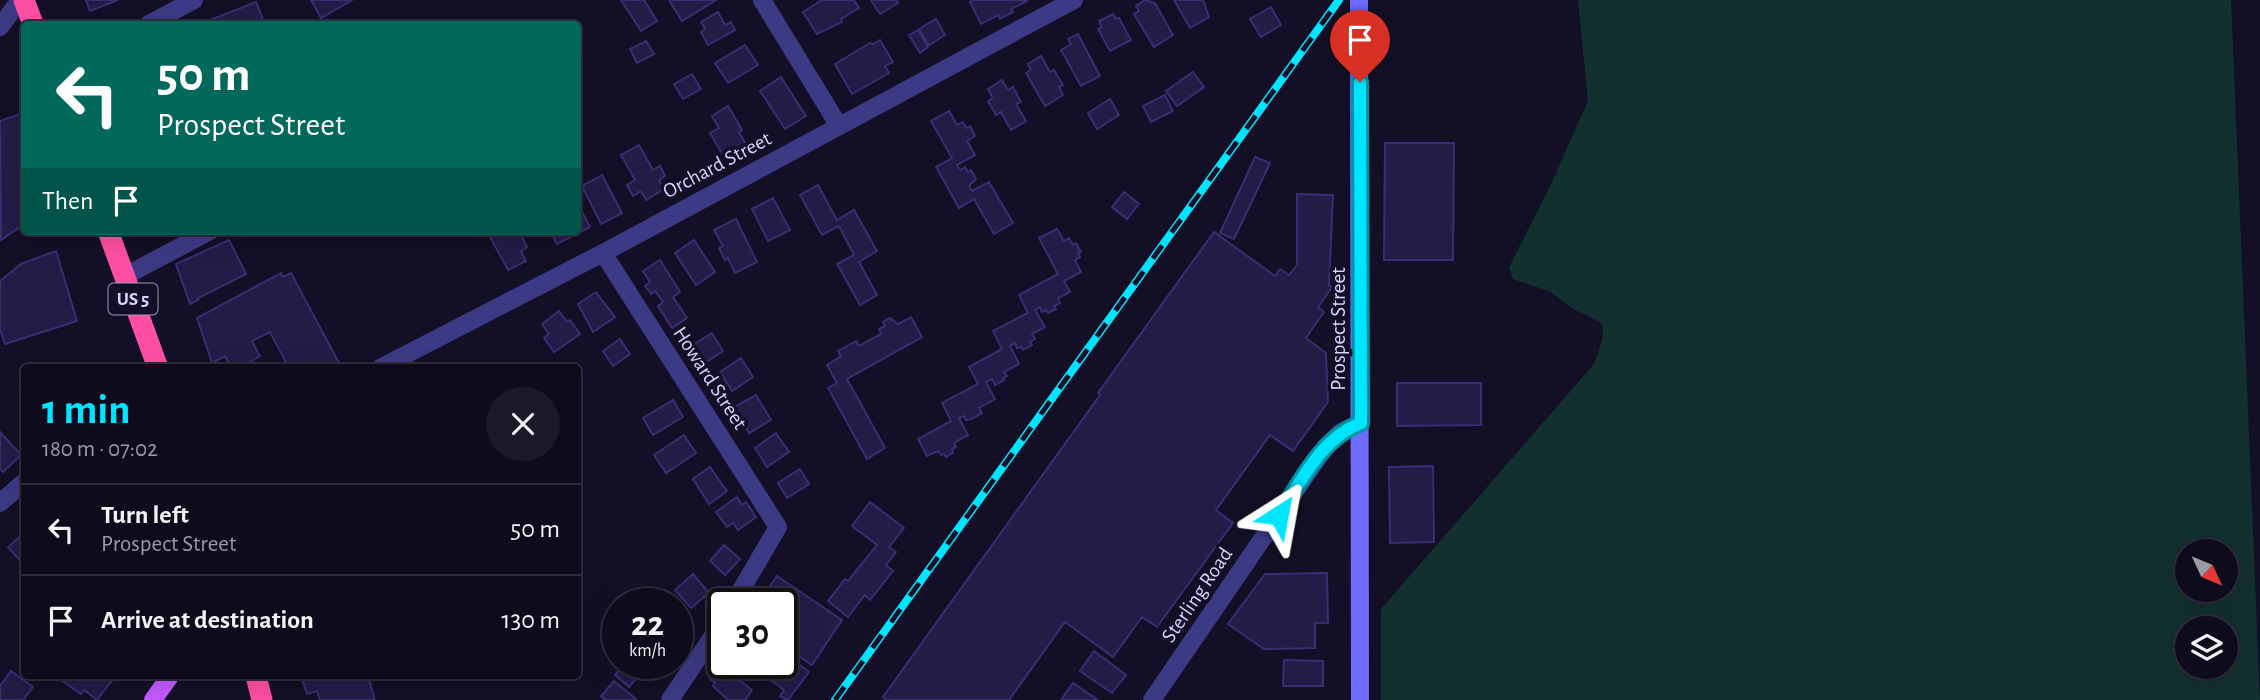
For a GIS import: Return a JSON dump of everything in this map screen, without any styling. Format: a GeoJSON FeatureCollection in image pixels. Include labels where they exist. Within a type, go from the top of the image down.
{"type":"FeatureCollection","features":[{"type":"Feature","properties":{"kind":"highway"},"geometry":{"type":"LineString","coordinates":[[22,0],[32,21]]}},
{"type":"Feature","properties":{"kind":"highway","name":"US 5"},"geometry":{"type":"LineString","coordinates":[[110,235],[157,364]]}},
{"type":"Feature","properties":{"kind":"highway"},"geometry":{"type":"LineString","coordinates":[[257,679],[262,700]]}},
{"type":"Feature","properties":{"kind":"main road","name":"Prospect Street"},"geometry":{"type":"LineString","coordinates":[[1359,0],[1360,700]]}},
{"type":"Feature","properties":{"kind":"main road"},"geometry":{"type":"LineString","coordinates":[[153,700],[168,679]]}},
{"type":"Feature","properties":{"kind":"street"},"geometry":{"type":"LineString","coordinates":[[0,27],[22,0]]}},
{"type":"Feature","properties":{"kind":"street"},"geometry":{"type":"LineString","coordinates":[[155,21],[194,0]]}},
{"type":"Feature","properties":{"kind":"street"},"geometry":{"type":"LineString","coordinates":[[762,0],[839,126]]}},
{"type":"Feature","properties":{"kind":"street","name":"Orchard Street"},"geometry":{"type":"LineString","coordinates":[[388,364],[603,253],[1068,1]]}},
{"type":"Feature","properties":{"kind":"street"},"geometry":{"type":"LineString","coordinates":[[125,276],[202,235]]}},
{"type":"Feature","properties":{"kind":"street","name":"Howard Street"},"geometry":{"type":"LineString","coordinates":[[603,253],[778,527],[742,588]]}},
{"type":"Feature","properties":{"kind":"street","name":"Sterling Road"},"geometry":{"type":"LineString","coordinates":[[1153,700],[1326,446],[1341,432],[1361,423]]}},
{"type":"Feature","properties":{"kind":"street"},"geometry":{"type":"LineString","coordinates":[[0,503],[21,485]]}},
{"type":"Feature","properties":{"kind":"street"},"geometry":{"type":"LineString","coordinates":[[670,700],[707,645]]}},
{"type":"Feature","properties":{"kind":"green space"},"geometry":{"type":"Polygon","coordinates":[[[1578,0],[2231,0],[2260,700],[1381,700],[1381,609],[1594,364],[1602,341],[1603,328],[1600,322],[1571,308],[1551,292],[1513,279],[1509,267],[1550,186],[1588,101],[1578,0]]]}},
{"type":"Feature","properties":{"kind":"building"},"geometry":{"type":"Polygon","coordinates":[[[86,0],[118,0],[90,11],[86,0]]]}},
{"type":"Feature","properties":{"kind":"building"},"geometry":{"type":"Polygon","coordinates":[[[311,0],[352,0],[321,18],[311,0]]]}},
{"type":"Feature","properties":{"kind":"building"},"geometry":{"type":"Polygon","coordinates":[[[621,0],[644,0],[657,21],[641,31],[621,0]]]}},
{"type":"Feature","properties":{"kind":"building"},"geometry":{"type":"Polygon","coordinates":[[[669,0],[716,0],[682,21],[669,0]]]}},
{"type":"Feature","properties":{"kind":"building"},"geometry":{"type":"Polygon","coordinates":[[[822,0],[854,0],[859,8],[841,19],[842,22],[817,34],[803,12],[822,0]]]}},
{"type":"Feature","properties":{"kind":"building"},"geometry":{"type":"Polygon","coordinates":[[[871,0],[896,0],[898,3],[880,14],[871,0]]]}},
{"type":"Feature","properties":{"kind":"building"},"geometry":{"type":"Polygon","coordinates":[[[1145,0],[1155,3],[1173,35],[1154,47],[1134,14],[1139,11],[1136,6],[1145,0]]]}},
{"type":"Feature","properties":{"kind":"building"},"geometry":{"type":"Polygon","coordinates":[[[1174,0],[1203,0],[1209,17],[1190,28],[1174,0]]]}},
{"type":"Feature","properties":{"kind":"building"},"geometry":{"type":"Polygon","coordinates":[[[1027,1],[1011,9],[1013,12],[1000,19],[998,15],[981,24],[970,2],[1027,1]]]}},
{"type":"Feature","properties":{"kind":"building"},"geometry":{"type":"Polygon","coordinates":[[[256,2],[264,21],[208,21],[256,2]]]}},
{"type":"Feature","properties":{"kind":"building"},"geometry":{"type":"Polygon","coordinates":[[[1271,7],[1281,25],[1261,37],[1250,19],[1271,7]]]}},
{"type":"Feature","properties":{"kind":"building"},"geometry":{"type":"Polygon","coordinates":[[[718,12],[725,25],[731,22],[735,30],[708,45],[701,32],[705,29],[701,22],[718,12]]]}},
{"type":"Feature","properties":{"kind":"building"},"geometry":{"type":"Polygon","coordinates":[[[1113,14],[1116,19],[1119,18],[1131,40],[1110,51],[1098,29],[1102,27],[1099,21],[1113,14]]]}},
{"type":"Feature","properties":{"kind":"building"},"geometry":{"type":"Polygon","coordinates":[[[936,19],[945,35],[929,45],[919,29],[936,19]]]}},
{"type":"Feature","properties":{"kind":"building"},"geometry":{"type":"Polygon","coordinates":[[[918,30],[928,47],[920,53],[909,35],[918,30]]]}},
{"type":"Feature","properties":{"kind":"building"},"geometry":{"type":"Polygon","coordinates":[[[1078,34],[1100,76],[1081,86],[1061,50],[1071,44],[1068,39],[1078,34]]]}},
{"type":"Feature","properties":{"kind":"building"},"geometry":{"type":"Polygon","coordinates":[[[880,40],[893,62],[885,66],[889,73],[852,94],[835,64],[880,40]]]}},
{"type":"Feature","properties":{"kind":"building"},"geometry":{"type":"Polygon","coordinates":[[[646,41],[654,54],[637,63],[630,49],[646,41]]]}},
{"type":"Feature","properties":{"kind":"building"},"geometry":{"type":"Polygon","coordinates":[[[745,45],[758,65],[728,83],[715,63],[745,45]]]}},
{"type":"Feature","properties":{"kind":"building"},"geometry":{"type":"Polygon","coordinates":[[[1041,56],[1050,72],[1054,70],[1063,85],[1059,87],[1063,95],[1045,106],[1026,73],[1031,70],[1028,64],[1041,56]]]}},
{"type":"Feature","properties":{"kind":"building"},"geometry":{"type":"Polygon","coordinates":[[[1193,72],[1204,87],[1177,106],[1166,91],[1193,72]]]}},
{"type":"Feature","properties":{"kind":"building"},"geometry":{"type":"Polygon","coordinates":[[[692,74],[701,89],[683,99],[674,84],[692,74]]]}},
{"type":"Feature","properties":{"kind":"building"},"geometry":{"type":"Polygon","coordinates":[[[781,77],[806,116],[785,129],[760,91],[781,77]]]}},
{"type":"Feature","properties":{"kind":"building"},"geometry":{"type":"Polygon","coordinates":[[[1002,80],[1008,90],[1013,87],[1021,102],[1016,104],[1026,121],[1011,130],[1001,112],[996,115],[988,101],[993,98],[988,89],[1002,80]]]}},
{"type":"Feature","properties":{"kind":"building"},"geometry":{"type":"Polygon","coordinates":[[[1165,95],[1173,111],[1151,122],[1143,106],[1165,95]]]}},
{"type":"Feature","properties":{"kind":"building"},"geometry":{"type":"Polygon","coordinates":[[[1110,99],[1119,115],[1097,129],[1088,113],[1110,99]]]}},
{"type":"Feature","properties":{"kind":"building"},"geometry":{"type":"Polygon","coordinates":[[[728,106],[742,130],[739,132],[747,146],[725,159],[710,133],[719,128],[712,116],[728,106]]]}},
{"type":"Feature","properties":{"kind":"building"},"geometry":{"type":"Polygon","coordinates":[[[949,111],[957,125],[963,122],[966,128],[970,126],[975,136],[967,141],[975,155],[957,165],[960,170],[965,167],[968,172],[971,170],[976,179],[969,186],[972,191],[989,182],[1013,223],[994,234],[974,199],[959,208],[936,167],[952,158],[931,121],[949,111]]]}},
{"type":"Feature","properties":{"kind":"building"},"geometry":{"type":"Polygon","coordinates":[[[20,114],[21,117],[21,226],[1,240],[0,121],[20,114]]]}},
{"type":"Feature","properties":{"kind":"building"},"geometry":{"type":"Polygon","coordinates":[[[1385,143],[1454,143],[1453,260],[1384,260],[1385,143]]]}},
{"type":"Feature","properties":{"kind":"building"},"geometry":{"type":"Polygon","coordinates":[[[639,145],[653,170],[660,166],[665,176],[659,180],[664,189],[646,200],[641,191],[633,196],[627,185],[635,180],[621,155],[639,145]]]}},
{"type":"Feature","properties":{"kind":"building"},"geometry":{"type":"Polygon","coordinates":[[[1255,157],[1270,163],[1234,239],[1220,233],[1255,157]]]}},
{"type":"Feature","properties":{"kind":"building"},"geometry":{"type":"Polygon","coordinates":[[[602,175],[622,213],[601,224],[582,186],[602,175]]]}},
{"type":"Feature","properties":{"kind":"building"},"geometry":{"type":"Polygon","coordinates":[[[818,185],[837,220],[854,210],[877,251],[859,262],[877,295],[860,305],[837,264],[854,255],[839,226],[822,235],[800,195],[818,185]]]}},
{"type":"Feature","properties":{"kind":"building"},"geometry":{"type":"Polygon","coordinates":[[[1124,192],[1139,204],[1127,219],[1112,207],[1124,192]]]}},
{"type":"Feature","properties":{"kind":"building"},"geometry":{"type":"Polygon","coordinates":[[[1297,194],[1333,195],[1329,285],[1332,287],[1318,307],[1324,312],[1306,338],[1326,353],[1328,402],[1293,451],[1270,435],[1216,510],[1233,523],[1157,627],[1142,617],[1113,657],[1065,622],[1009,700],[886,700],[883,697],[1214,232],[1275,276],[1280,269],[1289,275],[1297,265],[1297,194]]]}},
{"type":"Feature","properties":{"kind":"building"},"geometry":{"type":"Polygon","coordinates":[[[773,198],[790,230],[768,241],[752,209],[773,198]]]}},
{"type":"Feature","properties":{"kind":"building"},"geometry":{"type":"Polygon","coordinates":[[[581,210],[590,227],[581,232],[581,210]]]}},
{"type":"Feature","properties":{"kind":"building"},"geometry":{"type":"Polygon","coordinates":[[[736,219],[757,262],[735,273],[728,258],[725,260],[719,248],[723,246],[714,230],[736,219]]]}},
{"type":"Feature","properties":{"kind":"building"},"geometry":{"type":"Polygon","coordinates":[[[1057,229],[1064,241],[1069,238],[1081,252],[1078,253],[1080,257],[1075,260],[1081,272],[1064,281],[1070,292],[1058,298],[1060,303],[1054,306],[1056,309],[1048,313],[1046,310],[1042,312],[1040,307],[1035,310],[1045,327],[1032,334],[1035,339],[1030,342],[1032,345],[1023,350],[1021,347],[1017,348],[1015,343],[1010,346],[1019,364],[1004,372],[1007,376],[995,385],[992,379],[986,382],[995,399],[979,408],[982,413],[971,419],[966,420],[964,416],[959,418],[968,435],[954,443],[956,447],[952,449],[953,453],[946,457],[938,451],[927,456],[918,439],[951,421],[942,403],[978,384],[969,367],[1002,349],[993,331],[1028,313],[1019,295],[1058,274],[1039,238],[1057,229]]]}},
{"type":"Feature","properties":{"kind":"building"},"geometry":{"type":"Polygon","coordinates":[[[489,235],[521,235],[527,247],[521,251],[526,261],[508,270],[489,235]]]}},
{"type":"Feature","properties":{"kind":"building"},"geometry":{"type":"Polygon","coordinates":[[[552,235],[574,235],[557,244],[552,235]]]}},
{"type":"Feature","properties":{"kind":"building"},"geometry":{"type":"Polygon","coordinates":[[[229,240],[246,274],[190,304],[176,264],[229,240]]]}},
{"type":"Feature","properties":{"kind":"building"},"geometry":{"type":"Polygon","coordinates":[[[694,240],[715,272],[696,285],[675,253],[694,240]]]}},
{"type":"Feature","properties":{"kind":"building"},"geometry":{"type":"Polygon","coordinates":[[[56,251],[77,321],[5,344],[0,329],[0,281],[21,264],[56,251]]]}},
{"type":"Feature","properties":{"kind":"building"},"geometry":{"type":"Polygon","coordinates":[[[660,260],[680,292],[673,297],[687,318],[672,328],[658,306],[663,302],[655,291],[651,294],[645,286],[650,282],[643,271],[660,260]]]}},
{"type":"Feature","properties":{"kind":"building"},"geometry":{"type":"Polygon","coordinates":[[[281,273],[283,277],[291,273],[339,363],[287,364],[270,332],[252,341],[260,356],[246,364],[229,364],[225,356],[212,363],[197,318],[281,273]]]}},
{"type":"Feature","properties":{"kind":"building"},"geometry":{"type":"Polygon","coordinates":[[[596,292],[615,317],[593,332],[578,304],[596,292]]]}},
{"type":"Feature","properties":{"kind":"building"},"geometry":{"type":"Polygon","coordinates":[[[559,311],[580,334],[554,352],[544,338],[549,334],[542,324],[559,311]]]}},
{"type":"Feature","properties":{"kind":"building"},"geometry":{"type":"Polygon","coordinates":[[[911,317],[922,337],[847,379],[885,448],[867,459],[828,388],[837,383],[827,365],[841,356],[838,351],[856,341],[859,346],[881,334],[879,329],[885,326],[883,322],[890,318],[898,324],[911,317]]]}},
{"type":"Feature","properties":{"kind":"building"},"geometry":{"type":"Polygon","coordinates":[[[712,333],[723,351],[702,365],[690,347],[712,333]]]}},
{"type":"Feature","properties":{"kind":"building"},"geometry":{"type":"Polygon","coordinates":[[[620,339],[630,354],[613,366],[603,351],[620,339]]]}},
{"type":"Feature","properties":{"kind":"building"},"geometry":{"type":"Polygon","coordinates":[[[741,358],[753,377],[732,391],[720,372],[741,358]]]}},
{"type":"Feature","properties":{"kind":"building"},"geometry":{"type":"Polygon","coordinates":[[[1397,383],[1481,383],[1481,425],[1397,426],[1397,383]]]}},
{"type":"Feature","properties":{"kind":"building"},"geometry":{"type":"Polygon","coordinates":[[[756,395],[771,420],[749,433],[734,407],[756,395]]]}},
{"type":"Feature","properties":{"kind":"building"},"geometry":{"type":"Polygon","coordinates":[[[673,400],[683,417],[653,435],[643,418],[673,400]]]}},
{"type":"Feature","properties":{"kind":"building"},"geometry":{"type":"Polygon","coordinates":[[[0,432],[21,455],[3,472],[0,468],[0,432]]]}},
{"type":"Feature","properties":{"kind":"building"},"geometry":{"type":"Polygon","coordinates":[[[776,433],[789,452],[767,467],[755,448],[776,433]]]}},
{"type":"Feature","properties":{"kind":"building"},"geometry":{"type":"Polygon","coordinates":[[[684,435],[696,453],[666,473],[654,455],[684,435]]]}},
{"type":"Feature","properties":{"kind":"building"},"geometry":{"type":"Polygon","coordinates":[[[1433,466],[1434,542],[1390,543],[1389,467],[1433,466]]]}},
{"type":"Feature","properties":{"kind":"building"},"geometry":{"type":"Polygon","coordinates":[[[710,467],[727,491],[709,504],[693,479],[710,467]]]}},
{"type":"Feature","properties":{"kind":"building"},"geometry":{"type":"Polygon","coordinates":[[[800,469],[809,484],[787,498],[778,483],[800,469]]]}},
{"type":"Feature","properties":{"kind":"building"},"geometry":{"type":"Polygon","coordinates":[[[737,497],[742,505],[746,502],[756,517],[738,530],[733,523],[727,527],[716,512],[737,497]]]}},
{"type":"Feature","properties":{"kind":"building"},"geometry":{"type":"Polygon","coordinates":[[[870,502],[904,528],[889,547],[896,552],[886,565],[893,571],[870,600],[865,595],[848,617],[828,601],[877,545],[852,526],[870,502]]]}},
{"type":"Feature","properties":{"kind":"building"},"geometry":{"type":"Polygon","coordinates":[[[21,536],[21,562],[8,547],[21,536]]]}},
{"type":"Feature","properties":{"kind":"building"},"geometry":{"type":"Polygon","coordinates":[[[724,545],[740,559],[725,575],[710,561],[724,545]]]}},
{"type":"Feature","properties":{"kind":"building"},"geometry":{"type":"Polygon","coordinates":[[[1327,573],[1328,623],[1315,623],[1315,648],[1264,649],[1228,624],[1265,574],[1327,573]]]}},
{"type":"Feature","properties":{"kind":"building"},"geometry":{"type":"Polygon","coordinates":[[[693,574],[707,591],[707,595],[693,606],[693,588],[677,588],[693,574]]]}},
{"type":"Feature","properties":{"kind":"building"},"geometry":{"type":"Polygon","coordinates":[[[777,576],[795,588],[769,588],[777,576]]]}},
{"type":"Feature","properties":{"kind":"building"},"geometry":{"type":"Polygon","coordinates":[[[798,590],[842,620],[812,665],[798,656],[798,590]]]}},
{"type":"Feature","properties":{"kind":"building"},"geometry":{"type":"Polygon","coordinates":[[[1094,651],[1126,675],[1112,693],[1080,671],[1094,651]]]}},
{"type":"Feature","properties":{"kind":"building"},"geometry":{"type":"Polygon","coordinates":[[[1284,660],[1323,661],[1323,686],[1283,686],[1284,660]]]}},
{"type":"Feature","properties":{"kind":"building"},"geometry":{"type":"Polygon","coordinates":[[[798,664],[809,672],[788,700],[780,696],[784,690],[769,679],[798,679],[798,664]]]}},
{"type":"Feature","properties":{"kind":"building"},"geometry":{"type":"Polygon","coordinates":[[[11,671],[33,687],[23,700],[0,700],[0,686],[11,671]]]}},
{"type":"Feature","properties":{"kind":"building"},"geometry":{"type":"Polygon","coordinates":[[[60,679],[113,679],[97,700],[84,690],[81,694],[60,679]]]}},
{"type":"Feature","properties":{"kind":"building"},"geometry":{"type":"Polygon","coordinates":[[[302,679],[369,679],[375,700],[320,700],[317,691],[307,694],[302,679]]]}},
{"type":"Feature","properties":{"kind":"building"},"geometry":{"type":"Polygon","coordinates":[[[620,679],[636,679],[629,687],[620,679]]]}},
{"type":"Feature","properties":{"kind":"building"},"geometry":{"type":"Polygon","coordinates":[[[710,679],[737,679],[752,690],[745,700],[728,700],[713,686],[715,683],[710,679]]]}},
{"type":"Feature","properties":{"kind":"building"},"geometry":{"type":"Polygon","coordinates":[[[614,681],[637,700],[606,700],[601,696],[614,681]]]}},
{"type":"Feature","properties":{"kind":"building"},"geometry":{"type":"Polygon","coordinates":[[[1073,683],[1098,700],[1061,700],[1073,683]]]}},
{"type":"Feature","properties":{"kind":"railway"},"geometry":{"type":"LineString","coordinates":[[835,700],[1339,0]]}},
{"type":"Feature","properties":{"kind":"route"},"geometry":{"type":"LineString","coordinates":[[1279,515],[1326,446],[1341,432],[1361,423],[1360,82]]}}]}
